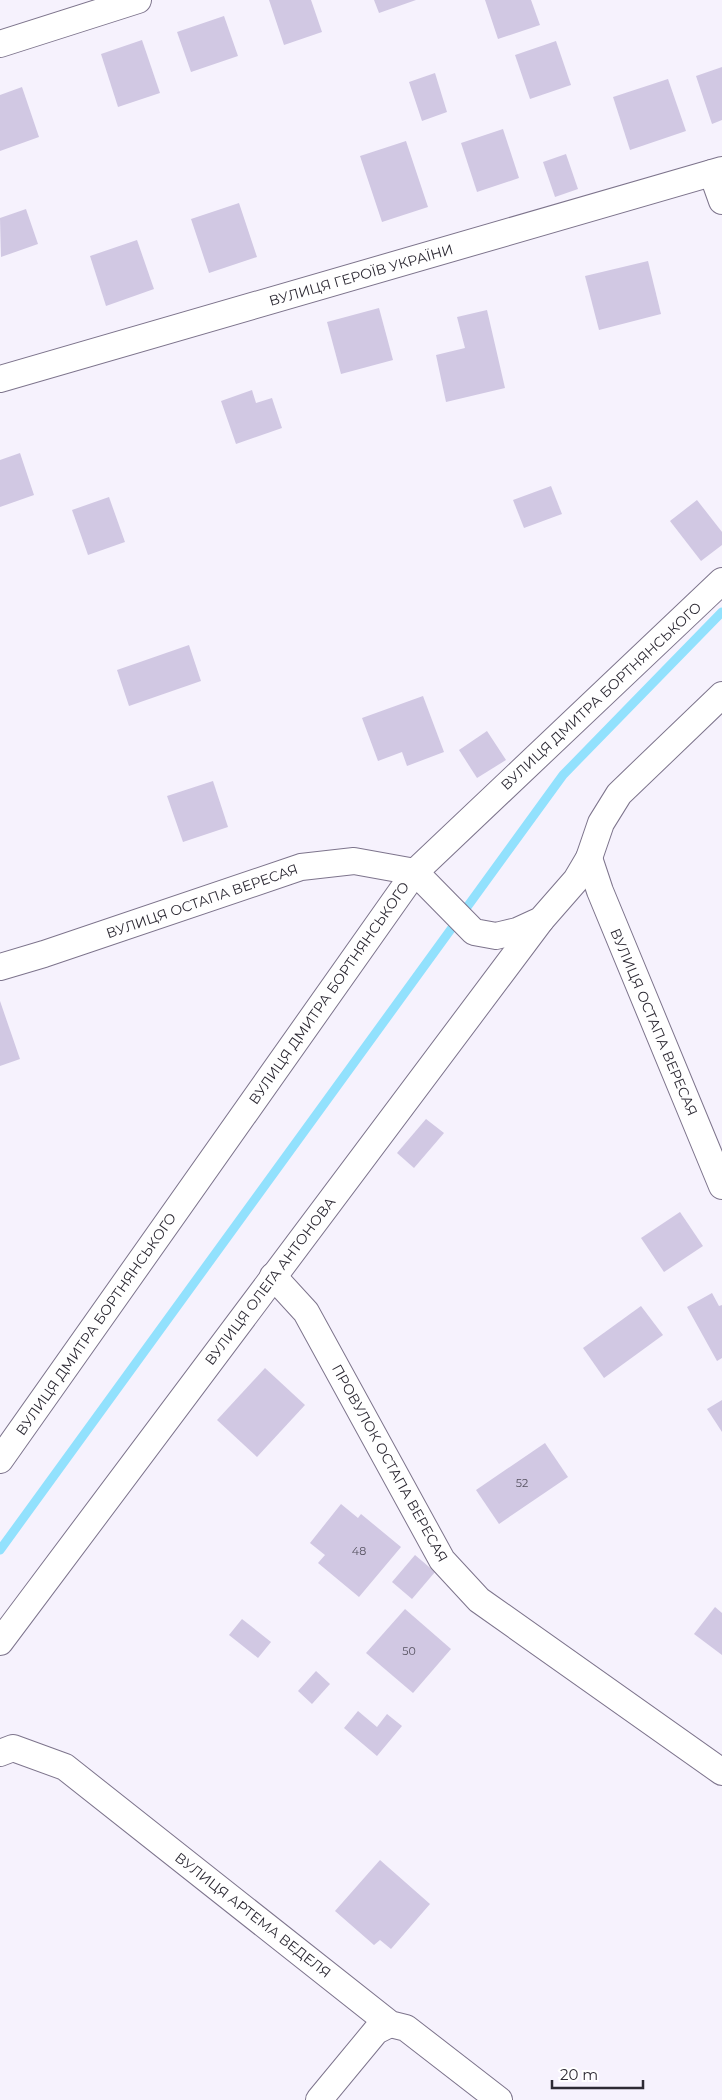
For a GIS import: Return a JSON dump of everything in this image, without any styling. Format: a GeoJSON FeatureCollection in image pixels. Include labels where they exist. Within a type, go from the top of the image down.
{"type":"FeatureCollection","features":[{"type":"Feature","properties":{"kind":"street"},"geometry":{"type":"LineString","coordinates":[[0,44],[138,0]]}},
{"type":"Feature","properties":{"kind":"street"},"geometry":{"type":"LineString","coordinates":[[717,172],[722,200]]}},
{"type":"Feature","properties":{"kind":"street","name":"ВУЛИЦЯ ГЕРОЇВ УКРАЇНИ"},"geometry":{"type":"LineString","coordinates":[[0,379],[717,172]]}},
{"type":"Feature","properties":{"kind":"street","name":"ВУЛИЦЯ ДМИТРА БОРТНЯНСЬКОГО"},"geometry":{"type":"LineString","coordinates":[[0,1460],[415,872],[722,581]]}},
{"type":"Feature","properties":{"kind":"street"},"geometry":{"type":"LineString","coordinates":[[415,872],[474,932],[496,936],[517,931],[541,920],[576,880],[589,858],[602,824],[619,794],[722,695]]}},
{"type":"Feature","properties":{"kind":"street","name":"ВУЛИЦЯ ОСТАПА ВЕРЕСАЯ"},"geometry":{"type":"LineString","coordinates":[[589,858],[600,892],[722,1186]]}},
{"type":"Feature","properties":{"kind":"street","name":"ВУЛИЦЯ ОСТАПА ВЕРЕСАЯ"},"geometry":{"type":"LineString","coordinates":[[0,967],[44,954],[301,867],[354,861],[415,872]]}},
{"type":"Feature","properties":{"kind":"street","name":"ВУЛИЦЯ ОЛЕГА АНТОНОВА"},"geometry":{"type":"LineString","coordinates":[[0,1642],[541,920]]}},
{"type":"Feature","properties":{"kind":"street","name":"ПРОВУЛОК ОСТАПА ВЕРЕСАЯ"},"geometry":{"type":"LineString","coordinates":[[273,1276],[306,1312],[442,1560],[478,1600],[722,1772]]}},
{"type":"Feature","properties":{"kind":"street","name":"ВУЛИЦЯ АРТЕМА ВЕДЕЛЯ"},"geometry":{"type":"LineString","coordinates":[[0,1753],[14,1748],[65,1767],[390,2024],[406,2028],[499,2100]]}},
{"type":"Feature","properties":{"kind":"street"},"geometry":{"type":"LineString","coordinates":[[319,2100],[376,2030],[390,2024]]}},
{"type":"Feature","properties":{"kind":"building"},"geometry":{"type":"Polygon","coordinates":[[[269,0],[311,0],[322,32],[284,45],[269,0]]]}},
{"type":"Feature","properties":{"kind":"building"},"geometry":{"type":"Polygon","coordinates":[[[374,0],[416,0],[379,13],[374,0]]]}},
{"type":"Feature","properties":{"kind":"building"},"geometry":{"type":"Polygon","coordinates":[[[485,0],[531,0],[540,25],[498,39],[485,0]]]}},
{"type":"Feature","properties":{"kind":"building"},"geometry":{"type":"Polygon","coordinates":[[[224,16],[238,56],[191,72],[177,32],[224,16]]]}},
{"type":"Feature","properties":{"kind":"building"},"geometry":{"type":"Polygon","coordinates":[[[142,40],[160,93],[118,107],[101,54],[142,40]]]}},
{"type":"Feature","properties":{"kind":"building"},"geometry":{"type":"Polygon","coordinates":[[[556,41],[571,85],[530,99],[515,55],[556,41]]]}},
{"type":"Feature","properties":{"kind":"building"},"geometry":{"type":"Polygon","coordinates":[[[722,67],[722,120],[712,124],[696,76],[722,67]]]}},
{"type":"Feature","properties":{"kind":"building"},"geometry":{"type":"Polygon","coordinates":[[[435,73],[447,112],[422,121],[409,82],[435,73]]]}},
{"type":"Feature","properties":{"kind":"building"},"geometry":{"type":"Polygon","coordinates":[[[668,79],[686,131],[630,150],[613,97],[668,79]]]}},
{"type":"Feature","properties":{"kind":"building"},"geometry":{"type":"Polygon","coordinates":[[[22,87],[39,137],[0,151],[0,95],[22,87]]]}},
{"type":"Feature","properties":{"kind":"building"},"geometry":{"type":"Polygon","coordinates":[[[503,129],[519,178],[477,192],[461,143],[503,129]]]}},
{"type":"Feature","properties":{"kind":"building"},"geometry":{"type":"Polygon","coordinates":[[[406,141],[428,207],[382,222],[360,156],[406,141]]]}},
{"type":"Feature","properties":{"kind":"building"},"geometry":{"type":"Polygon","coordinates":[[[566,154],[578,189],[555,197],[543,162],[566,154]]]}},
{"type":"Feature","properties":{"kind":"building"},"geometry":{"type":"Polygon","coordinates":[[[239,203],[257,257],[209,273],[191,219],[239,203]]]}},
{"type":"Feature","properties":{"kind":"building"},"geometry":{"type":"Polygon","coordinates":[[[26,209],[38,244],[1,257],[0,218],[26,209]]]}},
{"type":"Feature","properties":{"kind":"building"},"geometry":{"type":"Polygon","coordinates":[[[137,240],[154,289],[106,306],[90,256],[137,240]]]}},
{"type":"Feature","properties":{"kind":"building"},"geometry":{"type":"Polygon","coordinates":[[[648,261],[661,314],[599,330],[585,276],[648,261]]]}},
{"type":"Feature","properties":{"kind":"building"},"geometry":{"type":"Polygon","coordinates":[[[379,308],[393,360],[341,374],[327,322],[379,308]]]}},
{"type":"Feature","properties":{"kind":"building"},"geometry":{"type":"Polygon","coordinates":[[[487,310],[505,388],[446,402],[436,355],[465,348],[457,317],[487,310]]]}},
{"type":"Feature","properties":{"kind":"building"},"geometry":{"type":"Polygon","coordinates":[[[252,390],[256,403],[272,398],[282,428],[236,444],[221,401],[252,390]]]}},
{"type":"Feature","properties":{"kind":"building"},"geometry":{"type":"Polygon","coordinates":[[[20,453],[34,495],[0,507],[0,460],[20,453]]]}},
{"type":"Feature","properties":{"kind":"building"},"geometry":{"type":"Polygon","coordinates":[[[551,486],[562,514],[524,528],[513,500],[551,486]]]}},
{"type":"Feature","properties":{"kind":"building"},"geometry":{"type":"Polygon","coordinates":[[[109,497],[125,542],[88,555],[72,510],[109,497]]]}},
{"type":"Feature","properties":{"kind":"building"},"geometry":{"type":"Polygon","coordinates":[[[697,500],[722,532],[722,545],[701,561],[670,521],[697,500]]]}},
{"type":"Feature","properties":{"kind":"building"},"geometry":{"type":"Polygon","coordinates":[[[189,645],[201,681],[129,706],[117,670],[189,645]]]}},
{"type":"Feature","properties":{"kind":"building"},"geometry":{"type":"Polygon","coordinates":[[[423,696],[444,752],[407,766],[402,752],[378,761],[362,718],[423,696]]]}},
{"type":"Feature","properties":{"kind":"building"},"geometry":{"type":"Polygon","coordinates":[[[487,731],[506,760],[477,778],[459,750],[487,731]]]}},
{"type":"Feature","properties":{"kind":"building"},"geometry":{"type":"Polygon","coordinates":[[[213,781],[228,827],[183,842],[167,796],[213,781]]]}},
{"type":"Feature","properties":{"kind":"building"},"geometry":{"type":"Polygon","coordinates":[[[0,1001],[20,1059],[0,1066],[0,1001]]]}},
{"type":"Feature","properties":{"kind":"building"},"geometry":{"type":"Polygon","coordinates":[[[426,1119],[444,1133],[414,1168],[397,1153],[426,1119]]]}},
{"type":"Feature","properties":{"kind":"building"},"geometry":{"type":"Polygon","coordinates":[[[680,1212],[703,1246],[664,1272],[641,1238],[680,1212]]]}},
{"type":"Feature","properties":{"kind":"building"},"geometry":{"type":"Polygon","coordinates":[[[712,1293],[719,1306],[722,1305],[722,1358],[717,1361],[687,1307],[712,1293]]]}},
{"type":"Feature","properties":{"kind":"building"},"geometry":{"type":"Polygon","coordinates":[[[641,1306],[663,1335],[604,1378],[583,1348],[641,1306]]]}},
{"type":"Feature","properties":{"kind":"building"},"geometry":{"type":"Polygon","coordinates":[[[265,1368],[305,1405],[257,1457],[217,1420],[265,1368]]]}},
{"type":"Feature","properties":{"kind":"building"},"geometry":{"type":"Polygon","coordinates":[[[722,1400],[722,1432],[707,1409],[722,1400]]]}},
{"type":"Feature","properties":{"kind":"building"},"geometry":{"type":"Polygon","coordinates":[[[545,1443],[568,1477],[499,1524],[476,1490],[545,1443]]]}},
{"type":"Feature","properties":{"kind":"building"},"geometry":{"type":"Polygon","coordinates":[[[341,1504],[358,1518],[361,1514],[401,1547],[359,1597],[318,1563],[325,1555],[310,1543],[341,1504]]]}},
{"type":"Feature","properties":{"kind":"building"},"geometry":{"type":"Polygon","coordinates":[[[415,1555],[435,1572],[412,1599],[392,1582],[415,1555]]]}},
{"type":"Feature","properties":{"kind":"building"},"geometry":{"type":"Polygon","coordinates":[[[715,1607],[722,1613],[722,1655],[694,1634],[715,1607]]]}},
{"type":"Feature","properties":{"kind":"building"},"geometry":{"type":"Polygon","coordinates":[[[405,1609],[451,1649],[413,1693],[366,1653],[405,1609]]]}},
{"type":"Feature","properties":{"kind":"building"},"geometry":{"type":"Polygon","coordinates":[[[242,1619],[271,1642],[258,1658],[229,1635],[242,1619]]]}},
{"type":"Feature","properties":{"kind":"building"},"geometry":{"type":"Polygon","coordinates":[[[316,1671],[330,1684],[312,1704],[298,1691],[316,1671]]]}},
{"type":"Feature","properties":{"kind":"building"},"geometry":{"type":"Polygon","coordinates":[[[358,1711],[377,1727],[387,1714],[402,1726],[377,1756],[344,1728],[358,1711]]]}},
{"type":"Feature","properties":{"kind":"building"},"geometry":{"type":"Polygon","coordinates":[[[380,1860],[430,1904],[391,1949],[380,1940],[374,1945],[335,1911],[380,1860]]]}},
{"type":"Feature","properties":{"kind":"waterway"},"geometry":{"type":"LineString","coordinates":[[0,1550],[563,775],[722,612]]}}]}
